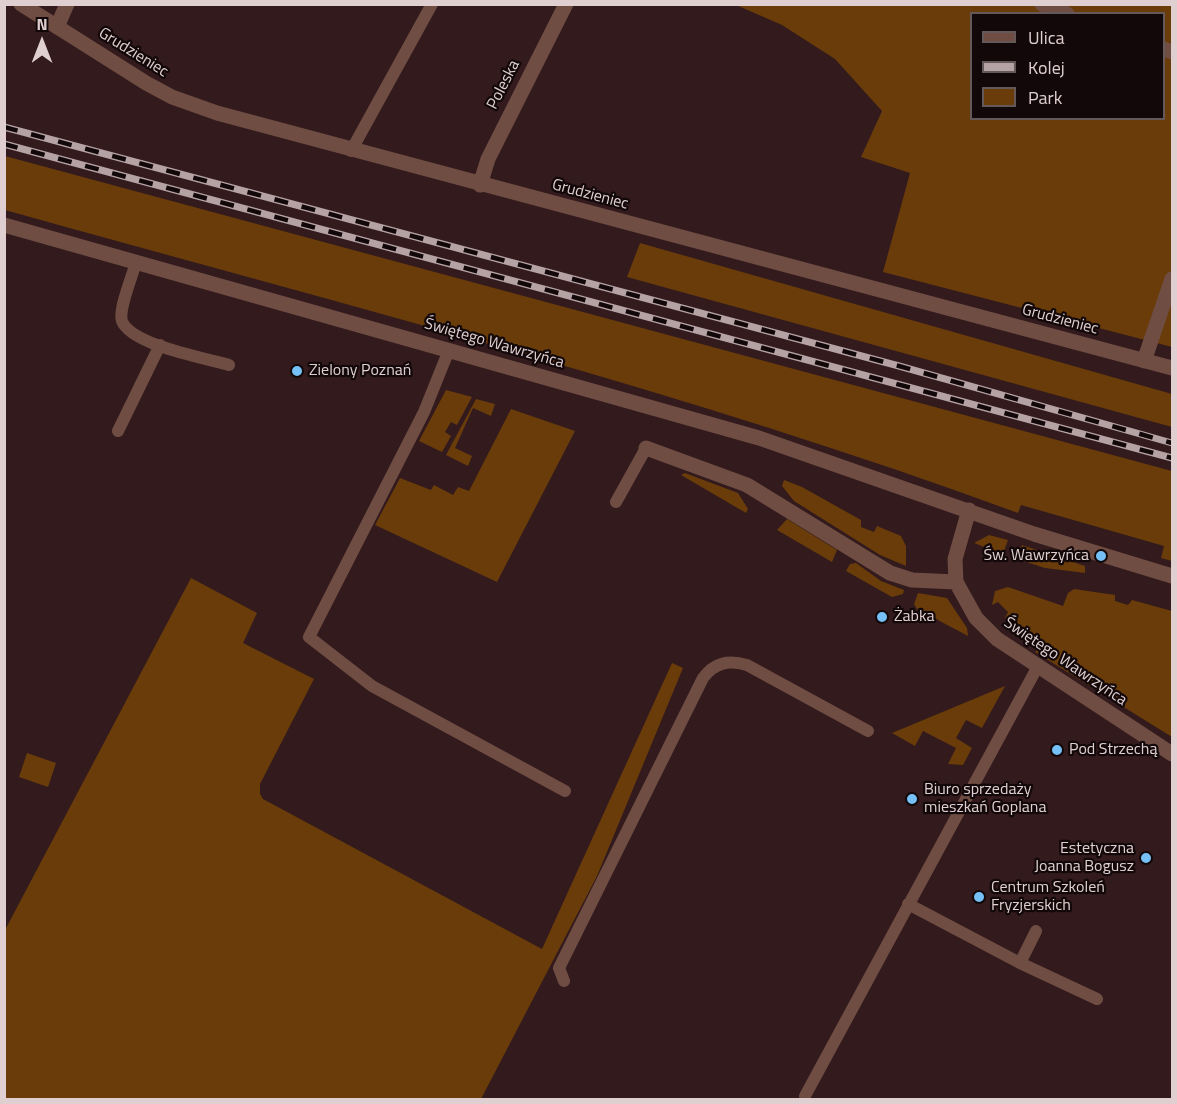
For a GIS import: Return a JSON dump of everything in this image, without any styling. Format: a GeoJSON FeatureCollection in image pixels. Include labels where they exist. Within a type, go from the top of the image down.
{"type":"FeatureCollection","features":[{"type":"Feature","properties":{"kind":"street","name":"Grudzieniec"},"geometry":{"type":"LineString","coordinates":[[21,4],[172,97],[217,113],[351,151],[1173,368]]}},
{"type":"Feature","properties":{"kind":"street"},"geometry":{"type":"LineString","coordinates":[[57,27],[67,4]]}},
{"type":"Feature","properties":{"kind":"street","name":"Poleska"},"geometry":{"type":"LineString","coordinates":[[480,185],[496,141],[566,4]]}},
{"type":"Feature","properties":{"kind":"street"},"geometry":{"type":"LineString","coordinates":[[1042,4],[1062,12]]}},
{"type":"Feature","properties":{"kind":"street","name":"Świętego Wawrzyńca"},"geometry":{"type":"LineString","coordinates":[[4,225],[759,438],[1101,556],[1173,576]]}},
{"type":"Feature","properties":{"kind":"street"},"geometry":{"type":"LineString","coordinates":[[1144,361],[1173,279]]}},
{"type":"Feature","properties":{"kind":"street"},"geometry":{"type":"LineString","coordinates":[[646,448],[747,485],[890,573],[912,580],[956,582]]}},
{"type":"Feature","properties":{"kind":"street","name":"Świętego Wawrzyńca"},"geometry":{"type":"LineString","coordinates":[[969,510],[955,559],[956,582],[971,612],[986,629],[1038,666],[1173,754]]}},
{"type":"Feature","properties":{"kind":"lane"},"geometry":{"type":"LineString","coordinates":[[351,151],[432,4]]}},
{"type":"Feature","properties":{"kind":"lane"},"geometry":{"type":"LineString","coordinates":[[136,262],[123,308],[122,320],[128,330],[143,340],[229,365]]}},
{"type":"Feature","properties":{"kind":"lane"},"geometry":{"type":"LineString","coordinates":[[118,431],[160,345]]}},
{"type":"Feature","properties":{"kind":"lane"},"geometry":{"type":"LineString","coordinates":[[449,350],[424,412],[309,637],[372,686],[565,791]]}},
{"type":"Feature","properties":{"kind":"lane"},"geometry":{"type":"LineString","coordinates":[[616,502],[646,448]]}},
{"type":"Feature","properties":{"kind":"lane"},"geometry":{"type":"LineString","coordinates":[[564,981],[560,968],[703,678],[713,668],[729,662],[747,665],[868,731]]}},
{"type":"Feature","properties":{"kind":"lane"},"geometry":{"type":"LineString","coordinates":[[805,1096],[1038,666]]}},
{"type":"Feature","properties":{"kind":"lane"},"geometry":{"type":"LineString","coordinates":[[908,903],[1020,963],[1097,999]]}},
{"type":"Feature","properties":{"kind":"lane"},"geometry":{"type":"LineString","coordinates":[[1020,963],[1036,931]]}},
{"type":"Feature","properties":{"kind":"green space"},"geometry":{"type":"Polygon","coordinates":[[[736,5],[1172,5],[1172,347],[883,272],[910,173],[861,157],[882,111],[835,59],[782,25],[736,5]]]}},
{"type":"Feature","properties":{"kind":"green space"},"geometry":{"type":"Polygon","coordinates":[[[5,156],[1172,471],[1172,561],[1161,558],[1164,546],[1021,505],[1018,513],[768,428],[514,351],[5,210],[5,156]]]}},
{"type":"Feature","properties":{"kind":"green space"},"geometry":{"type":"Polygon","coordinates":[[[640,243],[1172,394],[1172,427],[627,277],[640,243]]]}},
{"type":"Feature","properties":{"kind":"green space"},"geometry":{"type":"Polygon","coordinates":[[[446,390],[472,397],[457,425],[451,422],[445,432],[451,436],[442,452],[419,441],[446,390]]]}},
{"type":"Feature","properties":{"kind":"green space"},"geometry":{"type":"Polygon","coordinates":[[[476,399],[495,404],[491,416],[473,408],[455,448],[472,456],[468,466],[446,455],[476,399]]]}},
{"type":"Feature","properties":{"kind":"green space"},"geometry":{"type":"Polygon","coordinates":[[[511,409],[575,431],[497,582],[375,525],[400,478],[431,490],[434,485],[453,495],[458,487],[469,491],[511,409]]]}},
{"type":"Feature","properties":{"kind":"green space"},"geometry":{"type":"Polygon","coordinates":[[[685,473],[738,493],[748,509],[746,513],[681,475],[685,473]]]}},
{"type":"Feature","properties":{"kind":"green space"},"geometry":{"type":"Polygon","coordinates":[[[784,480],[802,487],[861,520],[861,527],[874,532],[877,526],[901,536],[906,546],[906,566],[880,555],[794,501],[782,486],[784,480]]]}},
{"type":"Feature","properties":{"kind":"green space"},"geometry":{"type":"Polygon","coordinates":[[[787,519],[837,550],[832,562],[777,530],[787,519]]]}},
{"type":"Feature","properties":{"kind":"green space"},"geometry":{"type":"Polygon","coordinates":[[[989,535],[1008,540],[1003,554],[974,543],[989,535]]]}},
{"type":"Feature","properties":{"kind":"green space"},"geometry":{"type":"Polygon","coordinates":[[[1022,545],[1085,566],[1085,573],[1045,568],[1017,559],[1022,545]]]}},
{"type":"Feature","properties":{"kind":"green space"},"geometry":{"type":"Polygon","coordinates":[[[856,563],[881,581],[904,590],[903,594],[892,597],[846,571],[850,564],[856,563]]]}},
{"type":"Feature","properties":{"kind":"green space"},"geometry":{"type":"Polygon","coordinates":[[[191,578],[257,613],[243,643],[314,679],[260,784],[260,794],[263,799],[542,949],[672,663],[683,668],[597,876],[481,1099],[5,1099],[5,930],[191,578]]]}},
{"type":"Feature","properties":{"kind":"green space"},"geometry":{"type":"Polygon","coordinates":[[[1008,587],[1063,606],[1068,593],[1074,589],[1115,595],[1115,601],[1128,605],[1132,600],[1172,611],[1172,737],[1035,652],[1039,646],[1005,618],[1008,612],[998,602],[992,605],[995,591],[1008,587]]]}},
{"type":"Feature","properties":{"kind":"green space"},"geometry":{"type":"Polygon","coordinates":[[[918,593],[947,598],[967,628],[968,636],[917,609],[914,604],[918,593]]]}},
{"type":"Feature","properties":{"kind":"green space"},"geometry":{"type":"Polygon","coordinates":[[[1005,686],[982,728],[966,720],[956,738],[972,748],[963,765],[948,764],[956,748],[923,731],[915,746],[892,733],[1005,686]]]}},
{"type":"Feature","properties":{"kind":"green space"},"geometry":{"type":"Polygon","coordinates":[[[27,753],[56,763],[48,787],[19,777],[27,753]]]}},
{"type":"Feature","properties":{"kind":"railway"},"geometry":{"type":"LineString","coordinates":[[4,127],[899,366],[1172,443]]}},
{"type":"Feature","properties":{"kind":"railway"},"geometry":{"type":"LineString","coordinates":[[4,144],[1172,458]]}},
{"type":"Feature","properties":{"kind":"place","name":"Zielony Poznań"},"geometry":{"type":"Point","coordinates":[297,371]}},
{"type":"Feature","properties":{"kind":"place","name":"Św. Wawrzyńca"},"geometry":{"type":"Point","coordinates":[1101,556]}},
{"type":"Feature","properties":{"kind":"place","name":"Żabka"},"geometry":{"type":"Point","coordinates":[882,617]}},
{"type":"Feature","properties":{"kind":"place","name":"Pod Strzechą"},"geometry":{"type":"Point","coordinates":[1057,750]}},
{"type":"Feature","properties":{"kind":"place","name":"Biuro sprzedaży mieszkań Goplana"},"geometry":{"type":"Point","coordinates":[912,799]}},
{"type":"Feature","properties":{"kind":"place","name":"Estetyczna Joanna Bogusz"},"geometry":{"type":"Point","coordinates":[1146,858]}},
{"type":"Feature","properties":{"kind":"place","name":"Centrum Szkoleń Fryzjerskich"},"geometry":{"type":"Point","coordinates":[979,897]}}]}
